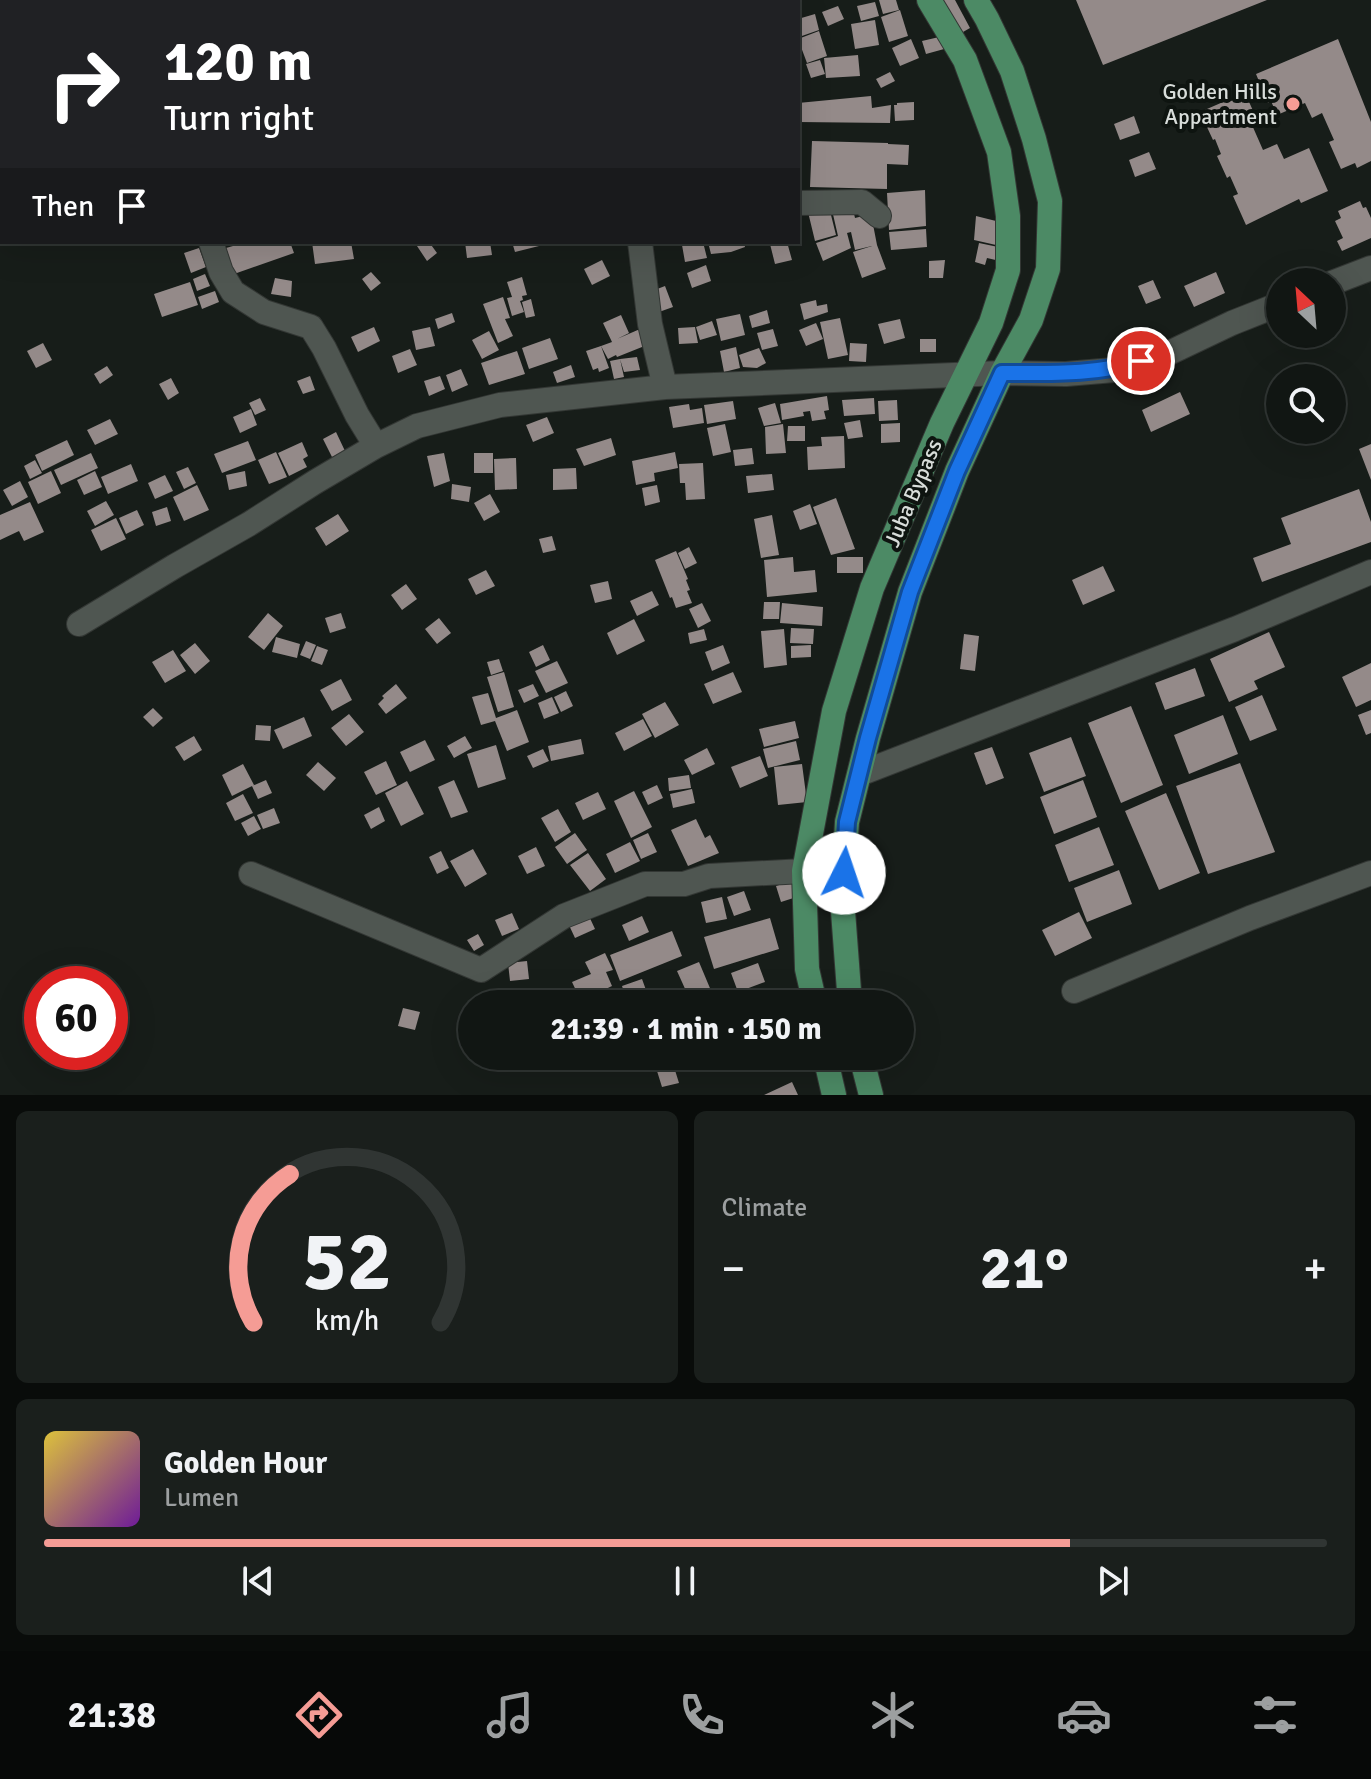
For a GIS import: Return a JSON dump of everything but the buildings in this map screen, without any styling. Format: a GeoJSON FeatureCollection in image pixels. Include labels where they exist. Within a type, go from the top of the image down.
{"type":"FeatureCollection","features":[{"type":"Feature","properties":{"kind":"main road","name":"Juba Bypass"},"geometry":{"type":"LineString","coordinates":[[812,990],[807,969],[804,871],[834,711],[872,588],[942,423],[991,323],[1008,270],[1008,216],[999,152],[965,60],[929,0]]}},
{"type":"Feature","properties":{"kind":"main road","name":"Juba Bypass"},"geometry":{"type":"LineString","coordinates":[[849,990],[842,898],[847,822],[868,738],[910,592],[957,471],[1002,373],[1031,320],[1048,269],[1050,201],[1034,139],[1012,71],[976,0]]}},
{"type":"Feature","properties":{"kind":"main road"},"geometry":{"type":"LineString","coordinates":[[828,1070],[834,1095]]}},
{"type":"Feature","properties":{"kind":"main road"},"geometry":{"type":"LineString","coordinates":[[865,1070],[871,1095]]}},
{"type":"Feature","properties":{"kind":"street"},"geometry":{"type":"LineString","coordinates":[[800,203],[862,202],[879,216]]}},
{"type":"Feature","properties":{"kind":"street"},"geometry":{"type":"LineString","coordinates":[[212,244],[221,272],[233,292],[264,312],[311,327],[376,446]]}},
{"type":"Feature","properties":{"kind":"street"},"geometry":{"type":"LineString","coordinates":[[640,244],[650,324],[665,387]]}},
{"type":"Feature","properties":{"kind":"street"},"geometry":{"type":"LineString","coordinates":[[1346,278],[1371,268]]}},
{"type":"Feature","properties":{"kind":"street"},"geometry":{"type":"LineString","coordinates":[[79,624],[376,446],[417,426],[500,405],[665,387],[1114,370],[1169,353],[1266,310]]}},
{"type":"Feature","properties":{"kind":"street"},"geometry":{"type":"LineString","coordinates":[[867,771],[1235,629],[1371,572]]}},
{"type":"Feature","properties":{"kind":"street"},"geometry":{"type":"LineString","coordinates":[[251,874],[481,970],[564,916],[645,884],[684,884],[709,876],[804,871]]}},
{"type":"Feature","properties":{"kind":"street"},"geometry":{"type":"LineString","coordinates":[[1074,991],[1250,918],[1371,873]]}},
{"type":"Feature","properties":{"kind":"place","name":"Golden Hills Appartment"},"geometry":{"type":"Point","coordinates":[1293,104]}},
{"type":"Feature","properties":{"kind":"route"},"geometry":{"type":"LineString","coordinates":[[844,873],[847,822],[910,592],[957,471],[1002,373],[1066,374],[1114,370],[1141,361]]}}]}
